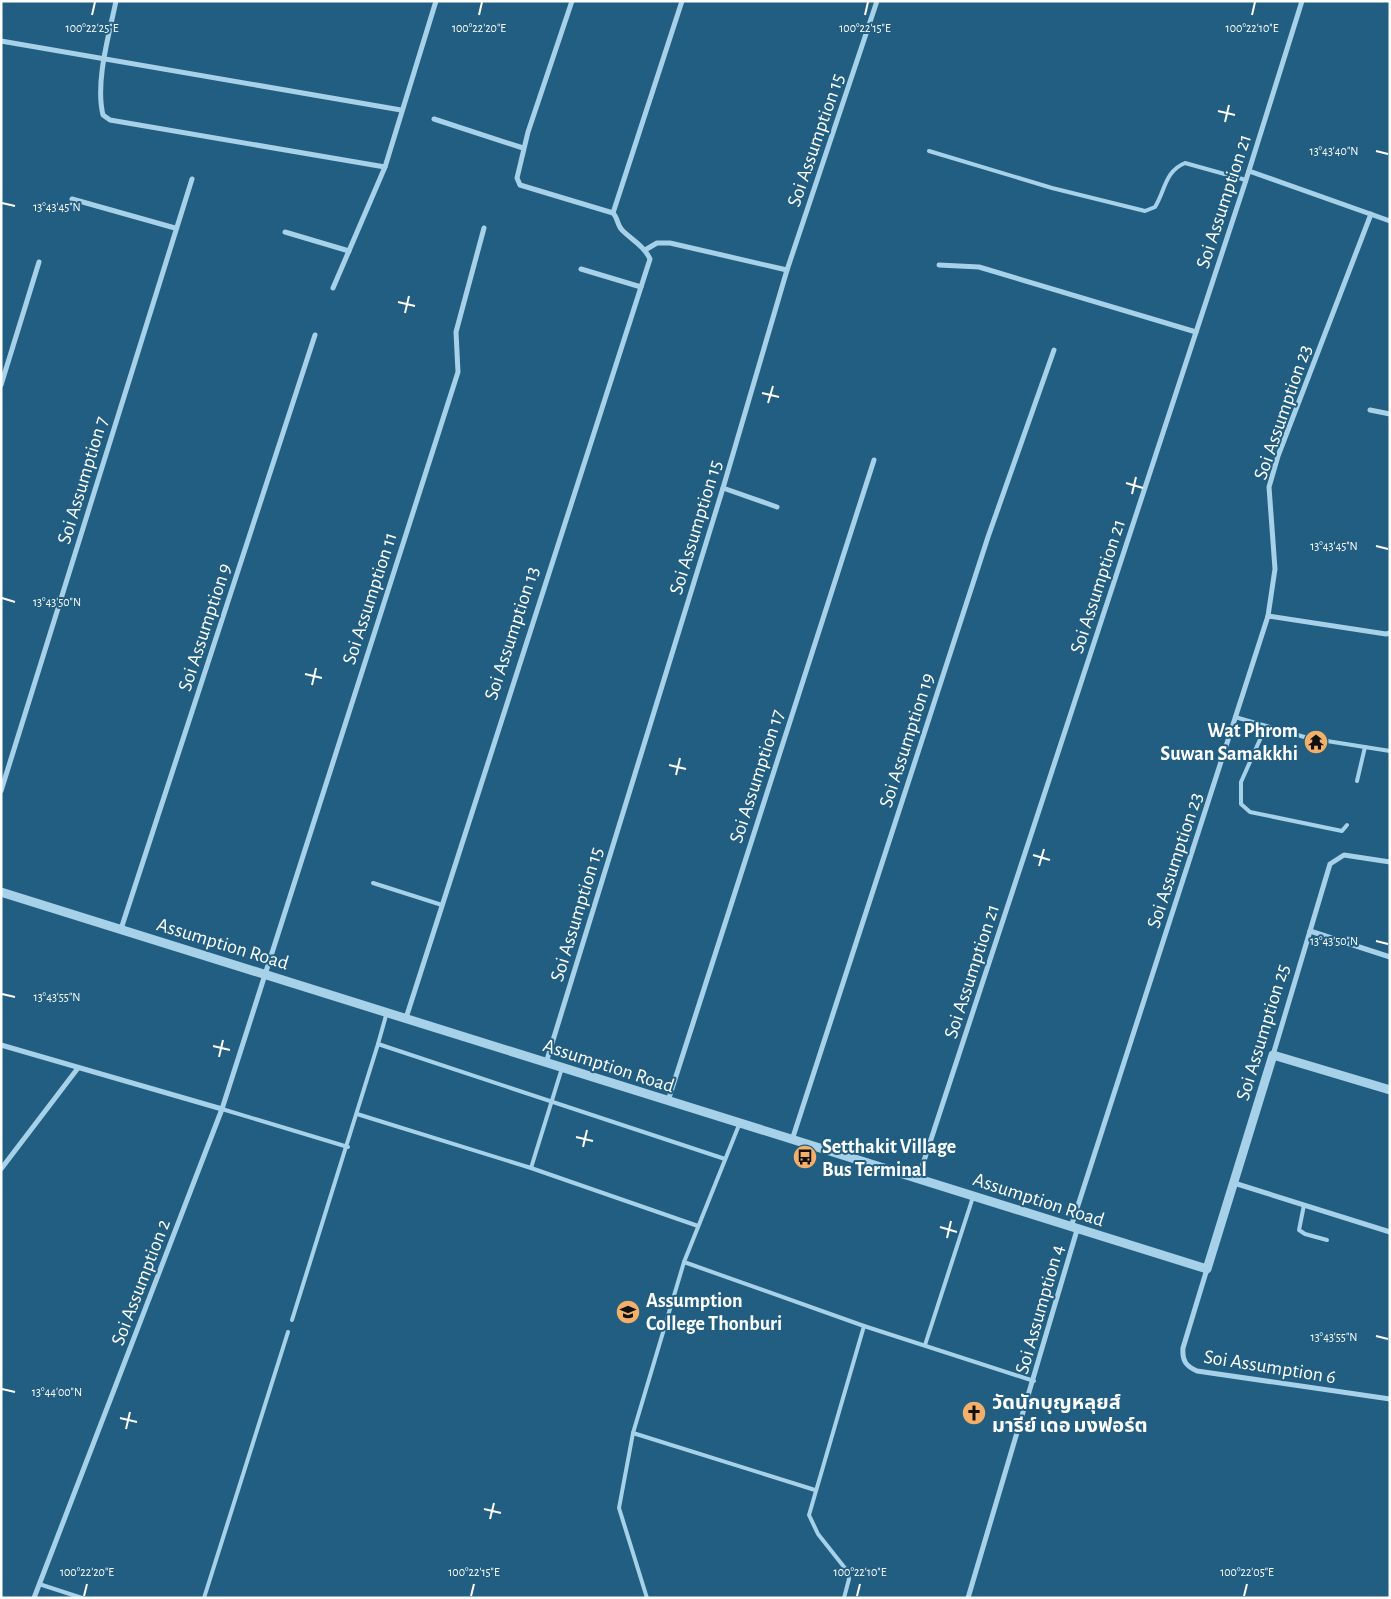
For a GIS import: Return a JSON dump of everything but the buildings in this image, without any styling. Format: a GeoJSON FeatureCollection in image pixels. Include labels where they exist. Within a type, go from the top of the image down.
{"type":"FeatureCollection","features":[{"type":"Feature","properties":{"kind":"street"},"geometry":{"type":"LineString","coordinates":[[116,1],[105,58],[101,106],[103,115],[110,120],[385,168]]}},
{"type":"Feature","properties":{"kind":"street"},"geometry":{"type":"LineString","coordinates":[[333,288],[385,168],[401,110],[436,1]]}},
{"type":"Feature","properties":{"kind":"street"},"geometry":{"type":"LineString","coordinates":[[572,1],[523,148],[517,178],[520,185],[613,213],[618,218],[620,228],[646,250],[657,243],[670,243],[787,270]]}},
{"type":"Feature","properties":{"kind":"street"},"geometry":{"type":"LineString","coordinates":[[613,213],[682,1]]}},
{"type":"Feature","properties":{"kind":"street","name":"Soi Assumption 15"},"geometry":{"type":"LineString","coordinates":[[546,1063],[723,488],[787,270],[877,1]]}},
{"type":"Feature","properties":{"kind":"street","name":"Soi Assumption 21"},"geometry":{"type":"LineString","coordinates":[[918,1180],[1249,171],[1302,1]]}},
{"type":"Feature","properties":{"kind":"street"},"geometry":{"type":"LineString","coordinates":[[1,41],[401,110]]}},
{"type":"Feature","properties":{"kind":"street"},"geometry":{"type":"LineString","coordinates":[[434,119],[523,148]]}},
{"type":"Feature","properties":{"kind":"street"},"geometry":{"type":"LineString","coordinates":[[1249,171],[1390,221]]}},
{"type":"Feature","properties":{"kind":"street","name":"Soi Assumption 7"},"geometry":{"type":"LineString","coordinates":[[1,791],[192,178]]}},
{"type":"Feature","properties":{"kind":"street"},"geometry":{"type":"LineString","coordinates":[[72,199],[175,228]]}},
{"type":"Feature","properties":{"kind":"street","name":"Soi Assumption 23"},"geometry":{"type":"LineString","coordinates":[[1074,1229],[1268,616],[1275,569],[1270,486],[1278,456],[1371,214]]}},
{"type":"Feature","properties":{"kind":"street","name":"Soi Assumption 11"},"geometry":{"type":"LineString","coordinates":[[263,974],[458,372],[456,332],[484,228]]}},
{"type":"Feature","properties":{"kind":"street"},"geometry":{"type":"LineString","coordinates":[[284,232],[349,251]]}},
{"type":"Feature","properties":{"kind":"street","name":"Soi Assumption 13"},"geometry":{"type":"LineString","coordinates":[[406,1018],[650,259],[646,250]]}},
{"type":"Feature","properties":{"kind":"street"},"geometry":{"type":"LineString","coordinates":[[1,385],[39,262]]}},
{"type":"Feature","properties":{"kind":"street"},"geometry":{"type":"LineString","coordinates":[[939,265],[979,267],[1196,332]]}},
{"type":"Feature","properties":{"kind":"street"},"geometry":{"type":"LineString","coordinates":[[580,269],[641,287]]}},
{"type":"Feature","properties":{"kind":"street","name":"Soi Assumption 9"},"geometry":{"type":"LineString","coordinates":[[121,929],[315,335]]}},
{"type":"Feature","properties":{"kind":"street","name":"Soi Assumption 19"},"geometry":{"type":"LineString","coordinates":[[792,1141],[988,537],[1054,350]]}},
{"type":"Feature","properties":{"kind":"street"},"geometry":{"type":"LineString","coordinates":[[1370,410],[1390,414]]}},
{"type":"Feature","properties":{"kind":"street","name":"Soi Assumption 17"},"geometry":{"type":"LineString","coordinates":[[667,1102],[874,460]]}},
{"type":"Feature","properties":{"kind":"street"},"geometry":{"type":"LineString","coordinates":[[723,488],[777,507]]}},
{"type":"Feature","properties":{"kind":"street"},"geometry":{"type":"LineString","coordinates":[[1268,616],[1386,634],[1390,633]]}},
{"type":"Feature","properties":{"kind":"street","name":"Soi Assumption 25"},"geometry":{"type":"LineString","coordinates":[[1207,1270],[1330,864],[1344,855],[1390,862]]}},
{"type":"Feature","properties":{"kind":"street","name":"Assumption Road"},"geometry":{"type":"LineString","coordinates":[[1,892],[387,1012],[739,1125],[1207,1270]]}},
{"type":"Feature","properties":{"kind":"street"},"geometry":{"type":"LineString","coordinates":[[1310,932],[1390,956]]}},
{"type":"Feature","properties":{"kind":"street","name":"Soi Assumption 2"},"geometry":{"type":"LineString","coordinates":[[34,1598],[222,1109],[263,974]]}},
{"type":"Feature","properties":{"kind":"street"},"geometry":{"type":"LineString","coordinates":[[1,1045],[222,1109]]}},
{"type":"Feature","properties":{"kind":"street"},"geometry":{"type":"LineString","coordinates":[[1273,1055],[1390,1090]]}},
{"type":"Feature","properties":{"kind":"street"},"geometry":{"type":"LineString","coordinates":[[1,1169],[78,1068]]}},
{"type":"Feature","properties":{"kind":"street"},"geometry":{"type":"LineString","coordinates":[[1234,1183],[1390,1232]]}},
{"type":"Feature","properties":{"kind":"street","name":"Soi Assumption 4"},"geometry":{"type":"LineString","coordinates":[[968,1598],[1034,1381],[1074,1229]]}},
{"type":"Feature","properties":{"kind":"street","name":"Soi Assumption 6"},"geometry":{"type":"LineString","coordinates":[[1207,1270],[1183,1348],[1182,1358],[1188,1367],[1197,1371],[1390,1399]]}},
{"type":"Feature","properties":{"kind":"lane"},"geometry":{"type":"LineString","coordinates":[[929,151],[1052,188],[1145,211],[1155,207],[1169,173],[1177,166],[1184,164],[1246,180]]}},
{"type":"Feature","properties":{"kind":"lane"},"geometry":{"type":"LineString","coordinates":[[1235,717],[1308,738],[1390,751]]}},
{"type":"Feature","properties":{"kind":"lane"},"geometry":{"type":"LineString","coordinates":[[1266,726],[1241,782],[1241,804],[1250,812],[1326,828],[1342,831],[1347,825]]}},
{"type":"Feature","properties":{"kind":"lane"},"geometry":{"type":"LineString","coordinates":[[1357,782],[1365,747]]}},
{"type":"Feature","properties":{"kind":"lane"},"geometry":{"type":"LineString","coordinates":[[373,883],[442,905]]}},
{"type":"Feature","properties":{"kind":"lane"},"geometry":{"type":"LineString","coordinates":[[292,1320],[348,1147],[387,1012]]}},
{"type":"Feature","properties":{"kind":"lane"},"geometry":{"type":"LineString","coordinates":[[378,1044],[726,1159]]}},
{"type":"Feature","properties":{"kind":"lane"},"geometry":{"type":"LineString","coordinates":[[531,1168],[562,1068]]}},
{"type":"Feature","properties":{"kind":"lane"},"geometry":{"type":"LineString","coordinates":[[222,1109],[348,1147]]}},
{"type":"Feature","properties":{"kind":"lane"},"geometry":{"type":"LineString","coordinates":[[357,1114],[531,1168],[698,1226]]}},
{"type":"Feature","properties":{"kind":"lane"},"geometry":{"type":"LineString","coordinates":[[648,1598],[619,1508],[633,1433],[684,1262],[739,1125]]}},
{"type":"Feature","properties":{"kind":"lane"},"geometry":{"type":"LineString","coordinates":[[925,1345],[973,1196]]}},
{"type":"Feature","properties":{"kind":"lane"},"geometry":{"type":"LineString","coordinates":[[1304,1205],[1299,1230],[1305,1234],[1327,1240]]}},
{"type":"Feature","properties":{"kind":"lane"},"geometry":{"type":"LineString","coordinates":[[684,1262],[864,1326],[1034,1381]]}},
{"type":"Feature","properties":{"kind":"lane"},"geometry":{"type":"LineString","coordinates":[[844,1598],[849,1579],[848,1572],[818,1534],[810,1520],[810,1508],[864,1326]]}},
{"type":"Feature","properties":{"kind":"lane"},"geometry":{"type":"LineString","coordinates":[[204,1598],[288,1332]]}},
{"type":"Feature","properties":{"kind":"lane"},"geometry":{"type":"LineString","coordinates":[[633,1433],[815,1490]]}},
{"type":"Feature","properties":{"kind":"lane"},"geometry":{"type":"LineString","coordinates":[[39,1584],[82,1598]]}},
{"type":"Feature","properties":{"kind":"place","name":"Wat Phrom Suwan Samakkhi"},"geometry":{"type":"Point","coordinates":[1316,742]}},
{"type":"Feature","properties":{"kind":"place","name":"Setthakit Village Bus Terminal"},"geometry":{"type":"Point","coordinates":[805,1157]}},
{"type":"Feature","properties":{"kind":"place","name":"Assumption College Thonburi"},"geometry":{"type":"Point","coordinates":[628,1312]}},
{"type":"Feature","properties":{"kind":"place","name":"วัดนักบุญหลุยส์ มารีย์ เดอ มงฟอร์ต"},"geometry":{"type":"Point","coordinates":[974,1413]}}]}
